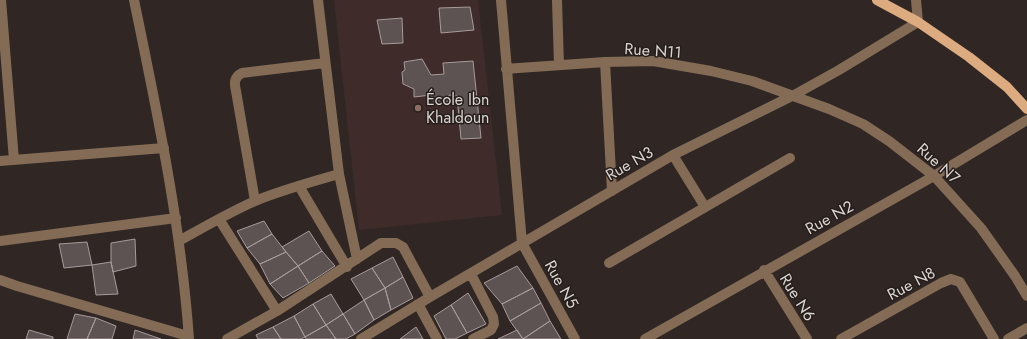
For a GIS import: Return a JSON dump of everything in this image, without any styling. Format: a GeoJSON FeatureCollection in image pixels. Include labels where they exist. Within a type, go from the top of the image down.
{"type":"FeatureCollection","features":[{"type":"Feature","properties":{"kind":"main road"},"geometry":{"type":"LineString","coordinates":[[877,0],[918,22],[969,57],[1007,87],[1027,109]]}},
{"type":"Feature","properties":{"kind":"street"},"geometry":{"type":"LineString","coordinates":[[1,0],[4,94],[14,160]]}},
{"type":"Feature","properties":{"kind":"street"},"geometry":{"type":"LineString","coordinates":[[0,280],[188,337],[176,218],[164,148],[134,0]]}},
{"type":"Feature","properties":{"kind":"street"},"geometry":{"type":"LineString","coordinates":[[318,0],[339,174],[357,259]]}},
{"type":"Feature","properties":{"kind":"street"},"geometry":{"type":"LineString","coordinates":[[501,0],[522,243]]}},
{"type":"Feature","properties":{"kind":"street"},"geometry":{"type":"LineString","coordinates":[[557,0],[559,65]]}},
{"type":"Feature","properties":{"kind":"street"},"geometry":{"type":"LineString","coordinates":[[916,0],[918,22]]}},
{"type":"Feature","properties":{"kind":"street","name":"Rue N3"},"geometry":{"type":"LineString","coordinates":[[361,339],[522,243],[673,156],[794,95],[839,70],[918,22]]}},
{"type":"Feature","properties":{"kind":"street","name":"Rue N11"},"geometry":{"type":"LineString","coordinates":[[506,69],[605,62],[653,61],[711,71],[752,81],[794,95]]}},
{"type":"Feature","properties":{"kind":"street"},"geometry":{"type":"LineString","coordinates":[[605,62],[612,191]]}},
{"type":"Feature","properties":{"kind":"street"},"geometry":{"type":"LineString","coordinates":[[255,201],[236,91],[235,80],[237,76],[242,73],[325,63]]}},
{"type":"Feature","properties":{"kind":"street","name":"Rue N7"},"geometry":{"type":"LineString","coordinates":[[794,95],[863,124],[889,140],[934,176],[981,228],[1015,276],[1027,296]]}},
{"type":"Feature","properties":{"kind":"street","name":"Rue N2"},"geometry":{"type":"LineString","coordinates":[[645,339],[764,270],[934,176],[1027,120]]}},
{"type":"Feature","properties":{"kind":"street"},"geometry":{"type":"LineString","coordinates":[[0,161],[164,148]]}},
{"type":"Feature","properties":{"kind":"street"},"geometry":{"type":"LineString","coordinates":[[673,156],[705,207]]}},
{"type":"Feature","properties":{"kind":"street"},"geometry":{"type":"LineString","coordinates":[[609,263],[790,158]]}},
{"type":"Feature","properties":{"kind":"street"},"geometry":{"type":"LineString","coordinates":[[179,241],[255,201],[339,174]]}},
{"type":"Feature","properties":{"kind":"street"},"geometry":{"type":"LineString","coordinates":[[299,186],[347,267]]}},
{"type":"Feature","properties":{"kind":"street"},"geometry":{"type":"LineString","coordinates":[[0,241],[176,218]]}},
{"type":"Feature","properties":{"kind":"street"},"geometry":{"type":"LineString","coordinates":[[219,219],[277,311]]}},
{"type":"Feature","properties":{"kind":"street"},"geometry":{"type":"LineString","coordinates":[[227,339],[277,311],[347,267],[381,243],[396,243],[403,247],[430,297]]}},
{"type":"Feature","properties":{"kind":"street","name":"Rue N5"},"geometry":{"type":"LineString","coordinates":[[522,243],[575,339]]}},
{"type":"Feature","properties":{"kind":"street","name":"Rue N6"},"geometry":{"type":"LineString","coordinates":[[764,270],[807,339]]}},
{"type":"Feature","properties":{"kind":"street"},"geometry":{"type":"LineString","coordinates":[[471,274],[493,317],[494,324],[491,330],[473,339]]}},
{"type":"Feature","properties":{"kind":"street","name":"Rue N8"},"geometry":{"type":"LineString","coordinates":[[841,339],[941,283],[951,279],[960,282],[994,339]]}},
{"type":"Feature","properties":{"kind":"street"},"geometry":{"type":"LineString","coordinates":[[418,304],[437,339]]}},
{"type":"Feature","properties":{"kind":"street"},"geometry":{"type":"LineString","coordinates":[[1008,339],[1027,328]]}},
{"type":"Feature","properties":{"kind":"shaded area","name":"École Ibn Khaldoun"},"geometry":{"type":"Polygon","coordinates":[[[334,0],[478,0],[502,215],[359,230],[334,0]]]}},
{"type":"Feature","properties":{"kind":"building"},"geometry":{"type":"Polygon","coordinates":[[[470,7],[474,30],[441,33],[439,8],[470,7]]]}},
{"type":"Feature","properties":{"kind":"building"},"geometry":{"type":"Polygon","coordinates":[[[402,18],[403,43],[382,44],[377,20],[402,18]]]}},
{"type":"Feature","properties":{"kind":"building"},"geometry":{"type":"Polygon","coordinates":[[[422,59],[431,75],[444,74],[443,63],[473,61],[481,138],[461,139],[457,96],[449,95],[448,102],[435,104],[431,95],[414,97],[414,89],[403,84],[402,72],[405,70],[404,62],[422,59]]]}},
{"type":"Feature","properties":{"kind":"building"},"geometry":{"type":"Polygon","coordinates":[[[264,221],[272,234],[247,248],[237,231],[264,221]]]}},
{"type":"Feature","properties":{"kind":"building"},"geometry":{"type":"Polygon","coordinates":[[[309,231],[322,251],[298,266],[282,247],[309,231]]]}},
{"type":"Feature","properties":{"kind":"building"},"geometry":{"type":"Polygon","coordinates":[[[272,234],[286,252],[260,264],[247,248],[272,234]]]}},
{"type":"Feature","properties":{"kind":"building"},"geometry":{"type":"Polygon","coordinates":[[[135,239],[136,266],[113,272],[111,262],[111,243],[135,239]]]}},
{"type":"Feature","properties":{"kind":"building"},"geometry":{"type":"Polygon","coordinates":[[[87,242],[92,265],[64,268],[59,244],[87,242]]]}},
{"type":"Feature","properties":{"kind":"building"},"geometry":{"type":"Polygon","coordinates":[[[322,251],[335,266],[309,283],[298,266],[322,251]]]}},
{"type":"Feature","properties":{"kind":"building"},"geometry":{"type":"Polygon","coordinates":[[[286,252],[298,266],[270,284],[260,264],[286,252]]]}},
{"type":"Feature","properties":{"kind":"building"},"geometry":{"type":"Polygon","coordinates":[[[393,257],[403,277],[385,288],[372,268],[393,257]]]}},
{"type":"Feature","properties":{"kind":"building"},"geometry":{"type":"Polygon","coordinates":[[[111,262],[118,294],[96,295],[92,265],[111,262]]]}},
{"type":"Feature","properties":{"kind":"building"},"geometry":{"type":"Polygon","coordinates":[[[298,266],[309,283],[283,298],[270,284],[298,266]]]}},
{"type":"Feature","properties":{"kind":"building"},"geometry":{"type":"Polygon","coordinates":[[[517,266],[533,288],[502,304],[484,283],[517,266]]]}},
{"type":"Feature","properties":{"kind":"building"},"geometry":{"type":"Polygon","coordinates":[[[372,268],[385,288],[364,300],[351,279],[372,268]]]}},
{"type":"Feature","properties":{"kind":"building"},"geometry":{"type":"Polygon","coordinates":[[[403,277],[413,298],[391,310],[385,288],[403,277]]]}},
{"type":"Feature","properties":{"kind":"building"},"geometry":{"type":"Polygon","coordinates":[[[385,288],[391,310],[374,320],[364,300],[385,288]]]}},
{"type":"Feature","properties":{"kind":"building"},"geometry":{"type":"Polygon","coordinates":[[[533,288],[541,303],[510,321],[502,304],[533,288]]]}},
{"type":"Feature","properties":{"kind":"building"},"geometry":{"type":"Polygon","coordinates":[[[468,293],[486,324],[467,333],[451,305],[468,293]]]}},
{"type":"Feature","properties":{"kind":"building"},"geometry":{"type":"Polygon","coordinates":[[[331,294],[343,314],[326,325],[313,304],[331,294]]]}},
{"type":"Feature","properties":{"kind":"building"},"geometry":{"type":"Polygon","coordinates":[[[364,300],[374,320],[355,334],[343,314],[364,300]]]}},
{"type":"Feature","properties":{"kind":"building"},"geometry":{"type":"Polygon","coordinates":[[[541,303],[550,321],[523,339],[510,321],[541,303]]]}},
{"type":"Feature","properties":{"kind":"building"},"geometry":{"type":"Polygon","coordinates":[[[313,304],[326,325],[305,337],[294,316],[313,304]]]}},
{"type":"Feature","properties":{"kind":"building"},"geometry":{"type":"Polygon","coordinates":[[[451,305],[467,333],[455,339],[446,339],[434,316],[451,305]]]}},
{"type":"Feature","properties":{"kind":"building"},"geometry":{"type":"Polygon","coordinates":[[[75,314],[96,318],[87,339],[67,339],[75,314]]]}},
{"type":"Feature","properties":{"kind":"building"},"geometry":{"type":"Polygon","coordinates":[[[343,314],[355,334],[346,339],[336,339],[326,325],[343,314]]]}},
{"type":"Feature","properties":{"kind":"building"},"geometry":{"type":"Polygon","coordinates":[[[294,316],[305,337],[301,339],[281,339],[273,327],[294,316]]]}},
{"type":"Feature","properties":{"kind":"building"},"geometry":{"type":"Polygon","coordinates":[[[96,318],[116,326],[112,339],[87,339],[96,318]]]}},
{"type":"Feature","properties":{"kind":"building"},"geometry":{"type":"Polygon","coordinates":[[[550,321],[561,339],[523,339],[550,321]]]}},
{"type":"Feature","properties":{"kind":"building"},"geometry":{"type":"Polygon","coordinates":[[[326,325],[336,339],[306,339],[305,337],[326,325]]]}},
{"type":"Feature","properties":{"kind":"building"},"geometry":{"type":"Polygon","coordinates":[[[273,327],[281,339],[258,339],[256,335],[273,327]]]}},
{"type":"Feature","properties":{"kind":"building"},"geometry":{"type":"Polygon","coordinates":[[[416,327],[423,339],[400,339],[416,327]]]}},
{"type":"Feature","properties":{"kind":"building"},"geometry":{"type":"Polygon","coordinates":[[[29,330],[53,337],[53,339],[26,339],[29,330]]]}},
{"type":"Feature","properties":{"kind":"building"},"geometry":{"type":"Polygon","coordinates":[[[135,330],[161,339],[133,339],[135,330]]]}},
{"type":"Feature","properties":{"kind":"building"},"geometry":{"type":"Polygon","coordinates":[[[517,330],[523,339],[498,339],[517,330]]]}},
{"type":"Feature","properties":{"kind":"place","name":"École Ibn Khaldoun"},"geometry":{"type":"Point","coordinates":[418,108]}}]}
